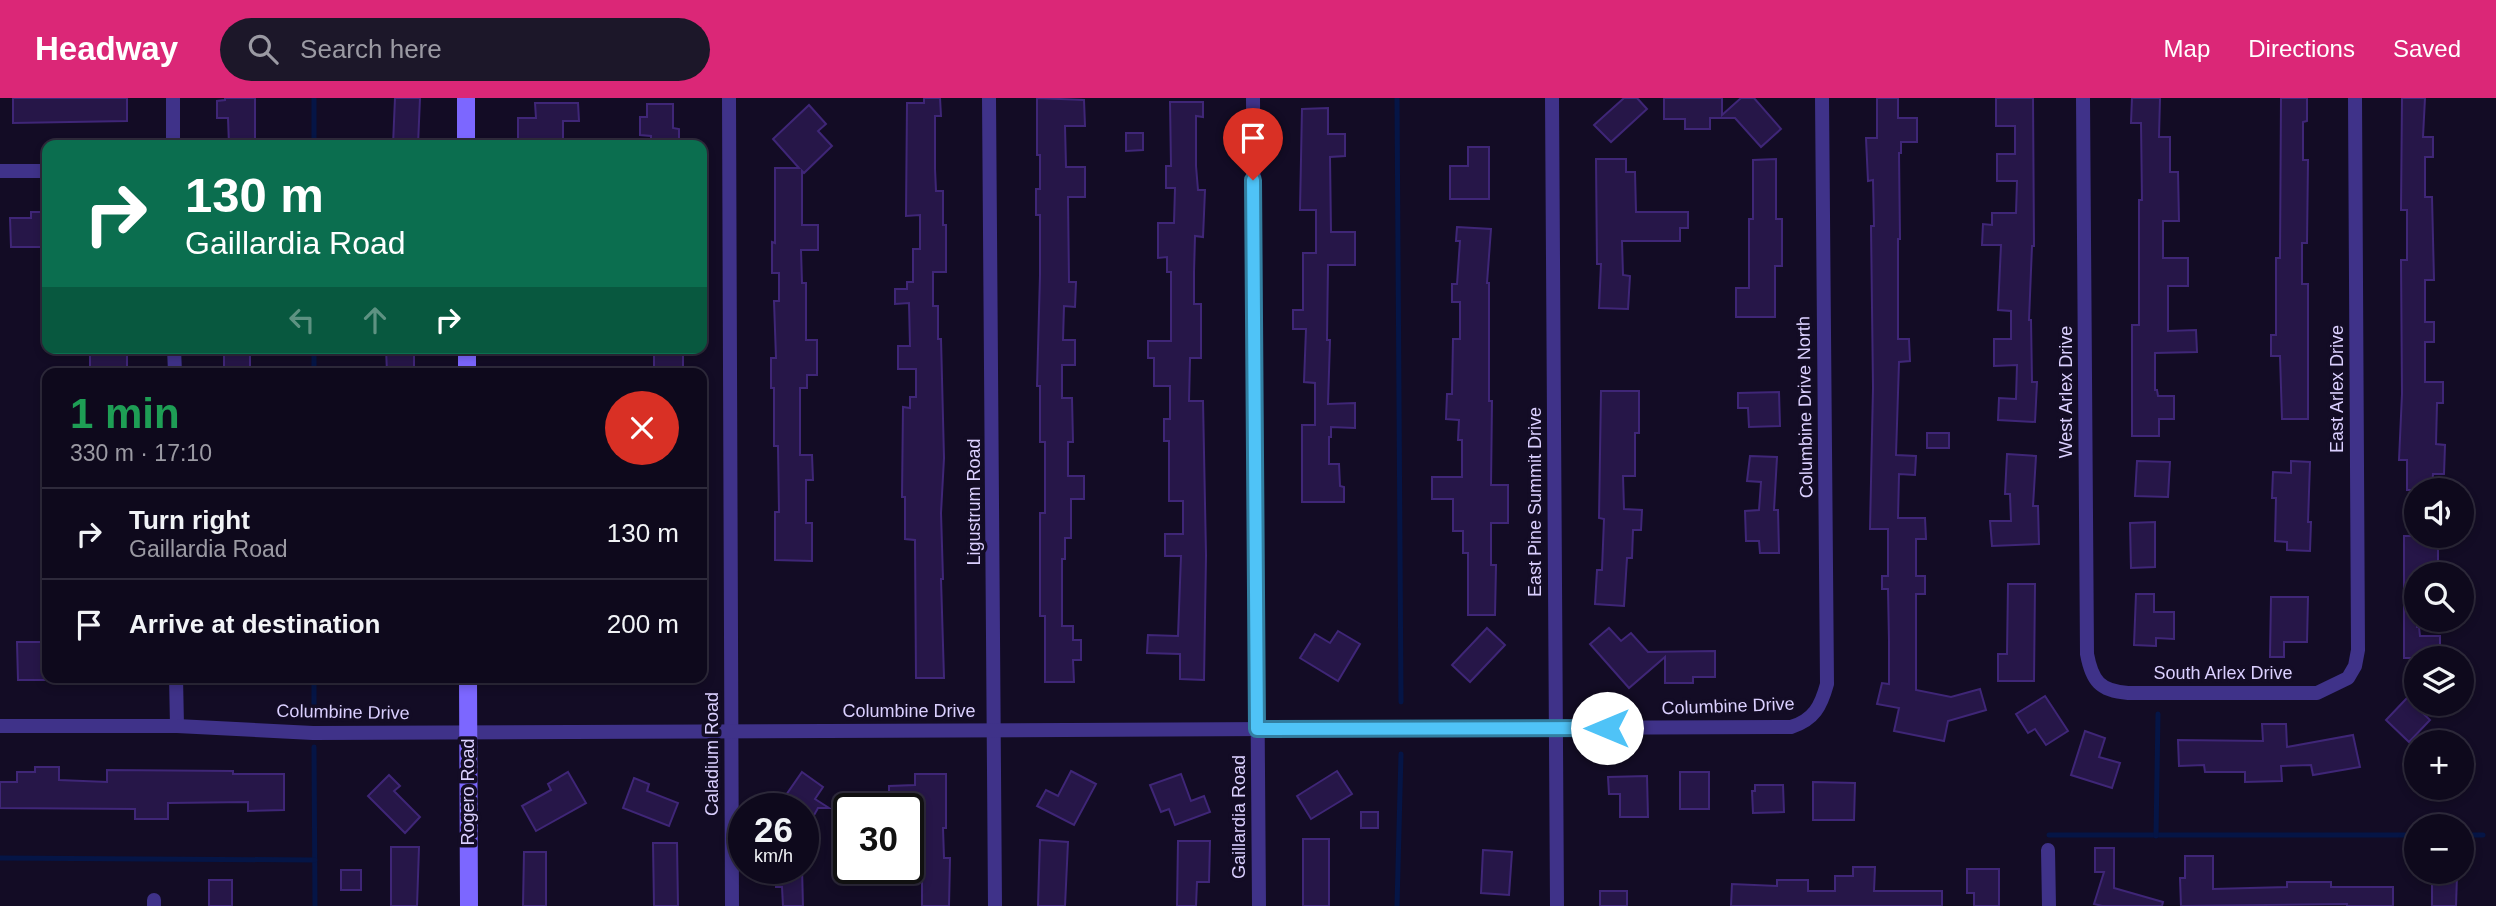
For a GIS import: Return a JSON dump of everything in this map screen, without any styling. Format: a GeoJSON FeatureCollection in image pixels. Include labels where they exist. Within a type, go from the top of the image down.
{"type":"FeatureCollection","features":[{"type":"Feature","properties":{"kind":"main road"},"geometry":{"type":"LineString","coordinates":[[466,98],[466,140]]}},
{"type":"Feature","properties":{"kind":"main road","name":"Rogero Road"},"geometry":{"type":"LineString","coordinates":[[468,683],[469,906]]}},
{"type":"Feature","properties":{"kind":"street"},"geometry":{"type":"LineString","coordinates":[[173,98],[173,140]]}},
{"type":"Feature","properties":{"kind":"street","name":"Caladium Road"},"geometry":{"type":"LineString","coordinates":[[729,98],[732,906]]}},
{"type":"Feature","properties":{"kind":"street","name":"Ligustrum Road"},"geometry":{"type":"LineString","coordinates":[[989,98],[995,906]]}},
{"type":"Feature","properties":{"kind":"street","name":"Gaillardia Road"},"geometry":{"type":"LineString","coordinates":[[1253,98],[1259,906]]}},
{"type":"Feature","properties":{"kind":"street","name":"East Pine Summit Drive"},"geometry":{"type":"LineString","coordinates":[[1552,98],[1557,906]]}},
{"type":"Feature","properties":{"kind":"street","name":"Columbine Drive North"},"geometry":{"type":"LineString","coordinates":[[1815,714],[1827,684],[1822,98]]}},
{"type":"Feature","properties":{"kind":"street","name":"West Arlex Drive"},"geometry":{"type":"LineString","coordinates":[[2084,98],[2087,654],[2090,669],[2098,683]]}},
{"type":"Feature","properties":{"kind":"street","name":"East Arlex Drive"},"geometry":{"type":"LineString","coordinates":[[2348,678],[2355,666],[2358,650],[2355,98]]}},
{"type":"Feature","properties":{"kind":"street"},"geometry":{"type":"LineString","coordinates":[[0,171],[42,171]]}},
{"type":"Feature","properties":{"kind":"street","name":"South Arlex Drive"},"geometry":{"type":"LineString","coordinates":[[2098,683],[2112,692],[2128,693],[2317,692],[2348,678]]}},
{"type":"Feature","properties":{"kind":"street"},"geometry":{"type":"LineString","coordinates":[[176,683],[177,726]]}},
{"type":"Feature","properties":{"kind":"street","name":"Columbine Drive"},"geometry":{"type":"LineString","coordinates":[[0,726],[177,726],[313,733],[1791,727],[1803,724],[1815,714]]}},
{"type":"Feature","properties":{"kind":"street"},"geometry":{"type":"LineString","coordinates":[[2048,850],[2049,906]]}},
{"type":"Feature","properties":{"kind":"building"},"geometry":{"type":"Polygon","coordinates":[[[13,98],[127,98],[127,121],[13,123],[13,98]]]}},
{"type":"Feature","properties":{"kind":"building"},"geometry":{"type":"Polygon","coordinates":[[[255,98],[255,140],[229,140],[228,118],[217,118],[217,101],[255,98]]]}},
{"type":"Feature","properties":{"kind":"building"},"geometry":{"type":"Polygon","coordinates":[[[395,98],[420,98],[418,140],[393,140],[395,98]]]}},
{"type":"Feature","properties":{"kind":"building"},"geometry":{"type":"Polygon","coordinates":[[[924,98],[940,98],[941,116],[935,116],[936,191],[943,191],[943,225],[946,225],[946,272],[933,272],[933,306],[938,306],[938,339],[941,339],[944,458],[941,579],[944,678],[916,678],[915,540],[905,539],[905,497],[902,497],[903,407],[910,408],[910,397],[916,397],[916,369],[898,369],[898,346],[910,346],[909,303],[895,304],[895,289],[907,289],[907,282],[913,282],[913,249],[920,249],[920,215],[906,216],[907,103],[924,103],[924,98]]]}},
{"type":"Feature","properties":{"kind":"building"},"geometry":{"type":"Polygon","coordinates":[[[1037,98],[1084,100],[1085,126],[1065,126],[1066,167],[1085,167],[1085,197],[1068,197],[1069,282],[1076,282],[1075,307],[1064,306],[1063,340],[1075,340],[1075,365],[1062,365],[1062,398],[1072,398],[1073,442],[1068,442],[1068,476],[1084,476],[1084,499],[1071,499],[1071,538],[1065,538],[1065,559],[1062,559],[1062,626],[1073,626],[1073,640],[1081,640],[1081,660],[1073,660],[1074,682],[1045,682],[1045,616],[1040,616],[1040,513],[1045,513],[1045,442],[1040,442],[1040,386],[1037,386],[1040,215],[1036,215],[1036,189],[1040,189],[1040,155],[1037,155],[1037,98]]]}},
{"type":"Feature","properties":{"kind":"building"},"geometry":{"type":"Polygon","coordinates":[[[1624,98],[1637,98],[1647,109],[1611,142],[1594,125],[1624,98]]]}},
{"type":"Feature","properties":{"kind":"building"},"geometry":{"type":"Polygon","coordinates":[[[1664,98],[1722,98],[1722,115],[1741,98],[1754,98],[1781,129],[1761,147],[1735,118],[1710,118],[1710,129],[1685,129],[1685,119],[1664,119],[1664,98]]]}},
{"type":"Feature","properties":{"kind":"building"},"geometry":{"type":"Polygon","coordinates":[[[1877,98],[1898,98],[1898,118],[1917,118],[1917,142],[1901,142],[1899,153],[1898,339],[1909,339],[1910,361],[1899,362],[1896,455],[1916,456],[1915,475],[1899,474],[1898,518],[1925,518],[1926,539],[1916,539],[1916,576],[1925,576],[1925,594],[1916,594],[1916,690],[1951,697],[1980,689],[1986,710],[1948,721],[1944,741],[1894,731],[1899,708],[1877,704],[1882,683],[1889,684],[1889,641],[1888,589],[1882,589],[1882,576],[1888,576],[1888,529],[1870,529],[1873,388],[1871,226],[1874,226],[1873,180],[1868,181],[1866,138],[1877,138],[1877,98]]]}},
{"type":"Feature","properties":{"kind":"building"},"geometry":{"type":"Polygon","coordinates":[[[1996,98],[2033,98],[2034,246],[2029,320],[2032,382],[2037,382],[2035,422],[1998,420],[1999,398],[2016,399],[2017,365],[1994,366],[1994,339],[2011,339],[2011,311],[1998,310],[2001,245],[1982,245],[1983,224],[1992,225],[1992,213],[2016,213],[2017,181],[1997,181],[1997,154],[2015,154],[2015,126],[1996,126],[1996,98]]]}},
{"type":"Feature","properties":{"kind":"building"},"geometry":{"type":"Polygon","coordinates":[[[2132,98],[2160,98],[2159,137],[2170,137],[2170,172],[2178,172],[2179,221],[2163,221],[2163,258],[2188,258],[2188,286],[2168,286],[2168,331],[2196,330],[2197,352],[2155,353],[2155,390],[2158,396],[2174,396],[2174,419],[2159,419],[2159,436],[2132,436],[2132,325],[2139,325],[2139,200],[2142,200],[2141,123],[2131,123],[2132,98]]]}},
{"type":"Feature","properties":{"kind":"building"},"geometry":{"type":"Polygon","coordinates":[[[2281,98],[2307,98],[2307,121],[2303,122],[2303,160],[2308,160],[2307,243],[2302,243],[2302,284],[2308,284],[2308,419],[2282,419],[2280,356],[2271,356],[2271,335],[2276,335],[2276,258],[2280,258],[2281,98]]]}},
{"type":"Feature","properties":{"kind":"building"},"geometry":{"type":"Polygon","coordinates":[[[2402,98],[2425,98],[2423,137],[2433,137],[2433,157],[2425,157],[2425,197],[2432,197],[2434,280],[2425,280],[2425,322],[2434,322],[2434,342],[2425,342],[2425,382],[2443,382],[2443,403],[2437,403],[2436,444],[2445,445],[2444,474],[2433,474],[2433,478],[2407,478],[2407,460],[2399,460],[2402,394],[2401,260],[2407,260],[2407,210],[2401,210],[2402,98]]]}},
{"type":"Feature","properties":{"kind":"building"},"geometry":{"type":"Polygon","coordinates":[[[1170,102],[1203,102],[1203,117],[1196,116],[1196,166],[1198,190],[1205,190],[1203,237],[1195,236],[1194,272],[1194,304],[1201,304],[1201,358],[1190,358],[1189,401],[1203,401],[1206,555],[1204,680],[1180,679],[1180,654],[1147,653],[1148,635],[1178,636],[1181,556],[1165,556],[1165,534],[1183,534],[1183,501],[1169,501],[1169,441],[1164,441],[1164,419],[1170,419],[1170,386],[1154,386],[1154,358],[1148,358],[1148,341],[1171,341],[1171,272],[1167,272],[1167,257],[1158,258],[1158,223],[1174,223],[1175,188],[1166,188],[1166,166],[1171,166],[1170,102]]]}},
{"type":"Feature","properties":{"kind":"building"},"geometry":{"type":"Polygon","coordinates":[[[535,103],[578,103],[579,121],[563,121],[563,140],[518,140],[518,118],[536,118],[535,103]]]}},
{"type":"Feature","properties":{"kind":"building"},"geometry":{"type":"Polygon","coordinates":[[[647,104],[673,104],[673,128],[679,129],[679,140],[651,140],[651,136],[640,135],[640,117],[647,117],[647,104]]]}},
{"type":"Feature","properties":{"kind":"building"},"geometry":{"type":"Polygon","coordinates":[[[809,105],[826,124],[818,131],[832,146],[804,173],[802,171],[802,225],[818,225],[818,250],[801,250],[802,283],[806,283],[806,340],[817,340],[817,375],[807,375],[807,388],[800,388],[800,455],[812,455],[813,480],[806,480],[806,523],[812,523],[812,561],[775,560],[775,512],[779,512],[778,446],[774,446],[771,358],[776,358],[774,301],[779,301],[779,273],[772,273],[772,242],[775,243],[775,168],[799,168],[773,139],[809,105]]]}},
{"type":"Feature","properties":{"kind":"building"},"geometry":{"type":"Polygon","coordinates":[[[1328,108],[1328,134],[1345,134],[1345,156],[1330,157],[1331,232],[1355,232],[1355,265],[1328,265],[1328,404],[1355,403],[1355,428],[1331,427],[1329,437],[1329,464],[1339,464],[1344,502],[1302,502],[1302,425],[1315,425],[1315,383],[1304,382],[1306,329],[1293,329],[1293,310],[1303,310],[1303,253],[1316,253],[1316,210],[1300,210],[1302,109],[1328,108]]]}},
{"type":"Feature","properties":{"kind":"building"},"geometry":{"type":"Polygon","coordinates":[[[1126,133],[1143,133],[1143,150],[1126,151],[1126,133]]]}},
{"type":"Feature","properties":{"kind":"building"},"geometry":{"type":"Polygon","coordinates":[[[1468,147],[1489,147],[1489,199],[1450,199],[1450,166],[1468,166],[1468,147]]]}},
{"type":"Feature","properties":{"kind":"building"},"geometry":{"type":"Polygon","coordinates":[[[1596,159],[1626,159],[1626,172],[1635,172],[1636,212],[1688,212],[1688,228],[1680,228],[1680,241],[1622,241],[1623,275],[1630,276],[1628,309],[1599,308],[1601,264],[1597,264],[1596,159]]]}},
{"type":"Feature","properties":{"kind":"building"},"geometry":{"type":"Polygon","coordinates":[[[1776,159],[1776,219],[1782,219],[1782,266],[1775,266],[1775,317],[1736,317],[1736,288],[1749,288],[1749,219],[1753,219],[1753,160],[1776,159]]]}},
{"type":"Feature","properties":{"kind":"building"},"geometry":{"type":"Polygon","coordinates":[[[31,212],[42,212],[42,247],[11,247],[10,218],[31,218],[31,212]]]}},
{"type":"Feature","properties":{"kind":"building"},"geometry":{"type":"Polygon","coordinates":[[[1457,227],[1491,229],[1487,283],[1489,401],[1492,401],[1491,485],[1508,485],[1508,523],[1491,523],[1491,565],[1496,565],[1495,615],[1468,615],[1468,553],[1463,553],[1463,531],[1453,531],[1453,499],[1432,499],[1432,477],[1462,477],[1459,420],[1446,419],[1447,394],[1452,394],[1453,339],[1460,339],[1460,302],[1452,302],[1452,284],[1457,284],[1460,241],[1456,241],[1457,227]]]}},
{"type":"Feature","properties":{"kind":"building"},"geometry":{"type":"Polygon","coordinates":[[[90,354],[127,354],[127,368],[90,368],[90,354]]]}},
{"type":"Feature","properties":{"kind":"building"},"geometry":{"type":"Polygon","coordinates":[[[224,354],[250,354],[250,368],[224,368],[224,354]]]}},
{"type":"Feature","properties":{"kind":"building"},"geometry":{"type":"Polygon","coordinates":[[[386,354],[414,354],[414,368],[387,368],[386,354]]]}},
{"type":"Feature","properties":{"kind":"building"},"geometry":{"type":"Polygon","coordinates":[[[654,354],[683,354],[683,368],[654,368],[654,354]]]}},
{"type":"Feature","properties":{"kind":"building"},"geometry":{"type":"Polygon","coordinates":[[[1601,391],[1639,391],[1635,476],[1623,476],[1624,509],[1642,510],[1641,530],[1633,530],[1632,558],[1627,558],[1624,606],[1595,604],[1597,570],[1602,570],[1604,519],[1599,518],[1601,391]]]}},
{"type":"Feature","properties":{"kind":"building"},"geometry":{"type":"Polygon","coordinates":[[[1779,392],[1780,426],[1749,427],[1748,408],[1738,408],[1738,393],[1779,392]]]}},
{"type":"Feature","properties":{"kind":"building"},"geometry":{"type":"Polygon","coordinates":[[[1927,433],[1949,433],[1949,448],[1927,448],[1927,433]]]}},
{"type":"Feature","properties":{"kind":"building"},"geometry":{"type":"Polygon","coordinates":[[[2007,454],[2036,456],[2033,506],[2038,506],[2039,544],[1992,546],[1990,521],[2011,521],[2010,494],[2005,494],[2007,454]]]}},
{"type":"Feature","properties":{"kind":"building"},"geometry":{"type":"Polygon","coordinates":[[[1750,456],[1777,457],[1774,510],[1778,510],[1779,553],[1760,553],[1759,541],[1746,541],[1745,511],[1759,510],[1761,482],[1747,481],[1750,456]]]}},
{"type":"Feature","properties":{"kind":"building"},"geometry":{"type":"Polygon","coordinates":[[[2137,461],[2170,462],[2168,497],[2135,496],[2137,461]]]}},
{"type":"Feature","properties":{"kind":"building"},"geometry":{"type":"Polygon","coordinates":[[[2291,461],[2310,462],[2310,551],[2287,550],[2287,542],[2275,541],[2276,498],[2272,498],[2273,472],[2291,473],[2291,461]]]}},
{"type":"Feature","properties":{"kind":"building"},"geometry":{"type":"Polygon","coordinates":[[[2155,522],[2155,567],[2131,568],[2130,523],[2155,522]]]}},
{"type":"Feature","properties":{"kind":"building"},"geometry":{"type":"Polygon","coordinates":[[[2404,548],[2438,548],[2438,562],[2404,562],[2404,548]]]}},
{"type":"Feature","properties":{"kind":"building"},"geometry":{"type":"Polygon","coordinates":[[[2008,584],[2035,584],[2034,681],[1998,681],[1998,654],[2007,654],[2008,584]]]}},
{"type":"Feature","properties":{"kind":"building"},"geometry":{"type":"Polygon","coordinates":[[[2136,594],[2154,594],[2154,612],[2174,612],[2174,639],[2156,638],[2156,646],[2134,645],[2136,594]]]}},
{"type":"Feature","properties":{"kind":"building"},"geometry":{"type":"Polygon","coordinates":[[[2271,597],[2308,597],[2307,642],[2284,642],[2284,657],[2270,657],[2271,597]]]}},
{"type":"Feature","properties":{"kind":"building"},"geometry":{"type":"Polygon","coordinates":[[[1487,628],[1505,645],[1470,682],[1452,665],[1487,628]]]}},
{"type":"Feature","properties":{"kind":"building"},"geometry":{"type":"Polygon","coordinates":[[[1609,628],[1621,641],[1631,633],[1648,652],[1715,651],[1715,677],[1693,677],[1693,683],[1665,683],[1665,657],[1629,688],[1590,644],[1609,628]]]}},
{"type":"Feature","properties":{"kind":"building"},"geometry":{"type":"Polygon","coordinates":[[[1338,631],[1360,644],[1338,681],[1300,658],[1315,634],[1330,643],[1338,631]]]}},
{"type":"Feature","properties":{"kind":"building"},"geometry":{"type":"Polygon","coordinates":[[[2404,632],[2420,632],[2420,636],[2440,636],[2440,646],[2404,646],[2404,632]]]}},
{"type":"Feature","properties":{"kind":"building"},"geometry":{"type":"Polygon","coordinates":[[[17,642],[42,642],[42,680],[18,680],[17,642]]]}},
{"type":"Feature","properties":{"kind":"building"},"geometry":{"type":"Polygon","coordinates":[[[2045,696],[2068,731],[2046,745],[2035,729],[2028,733],[2016,714],[2045,696]]]}},
{"type":"Feature","properties":{"kind":"building"},"geometry":{"type":"Polygon","coordinates":[[[2404,701],[2404,716],[2426,716],[2430,720],[2420,730],[2404,730],[2404,737],[2386,720],[2404,701]]]}},
{"type":"Feature","properties":{"kind":"building"},"geometry":{"type":"Polygon","coordinates":[[[2262,724],[2286,724],[2287,747],[2353,735],[2360,767],[2313,775],[2311,765],[2281,766],[2282,781],[2245,782],[2245,772],[2205,772],[2204,765],[2179,766],[2178,740],[2263,741],[2262,724]]]}},
{"type":"Feature","properties":{"kind":"building"},"geometry":{"type":"Polygon","coordinates":[[[2085,731],[2105,738],[2099,757],[2120,763],[2112,788],[2071,775],[2085,731]]]}},
{"type":"Feature","properties":{"kind":"building"},"geometry":{"type":"Polygon","coordinates":[[[35,767],[59,767],[59,780],[107,782],[107,770],[284,774],[284,810],[248,811],[248,802],[168,803],[168,819],[135,819],[135,809],[0,808],[0,782],[17,782],[17,772],[35,772],[35,767]]]}},
{"type":"Feature","properties":{"kind":"building"},"geometry":{"type":"Polygon","coordinates":[[[1071,771],[1096,784],[1074,825],[1037,806],[1046,790],[1058,796],[1071,771]]]}},
{"type":"Feature","properties":{"kind":"building"},"geometry":{"type":"Polygon","coordinates":[[[1337,771],[1352,794],[1311,819],[1297,796],[1337,771]]]}},
{"type":"Feature","properties":{"kind":"building"},"geometry":{"type":"Polygon","coordinates":[[[568,772],[586,803],[536,831],[522,806],[551,790],[548,784],[568,772]]]}},
{"type":"Feature","properties":{"kind":"building"},"geometry":{"type":"Polygon","coordinates":[[[802,772],[823,787],[819,793],[787,793],[802,772]]]}},
{"type":"Feature","properties":{"kind":"building"},"geometry":{"type":"Polygon","coordinates":[[[1680,772],[1709,772],[1709,809],[1680,809],[1680,772]]]}},
{"type":"Feature","properties":{"kind":"building"},"geometry":{"type":"Polygon","coordinates":[[[915,774],[946,774],[946,828],[943,828],[944,858],[950,858],[949,906],[922,906],[924,793],[889,793],[889,786],[915,785],[915,774]]]}},
{"type":"Feature","properties":{"kind":"building"},"geometry":{"type":"Polygon","coordinates":[[[1181,774],[1191,801],[1204,796],[1210,812],[1175,825],[1169,809],[1161,812],[1150,785],[1181,774]]]}},
{"type":"Feature","properties":{"kind":"building"},"geometry":{"type":"Polygon","coordinates":[[[389,775],[400,786],[394,791],[420,817],[405,833],[368,796],[389,775]]]}},
{"type":"Feature","properties":{"kind":"building"},"geometry":{"type":"Polygon","coordinates":[[[1647,776],[1648,817],[1620,817],[1620,794],[1609,794],[1608,777],[1647,776]]]}},
{"type":"Feature","properties":{"kind":"building"},"geometry":{"type":"Polygon","coordinates":[[[634,778],[649,784],[647,791],[678,803],[669,826],[623,808],[634,778]]]}},
{"type":"Feature","properties":{"kind":"building"},"geometry":{"type":"Polygon","coordinates":[[[1813,782],[1855,783],[1854,820],[1813,820],[1813,782]]]}},
{"type":"Feature","properties":{"kind":"building"},"geometry":{"type":"Polygon","coordinates":[[[1755,785],[1783,785],[1784,812],[1753,813],[1752,791],[1755,791],[1755,785]]]}},
{"type":"Feature","properties":{"kind":"building"},"geometry":{"type":"Polygon","coordinates":[[[819,802],[829,808],[819,808],[819,802]]]}},
{"type":"Feature","properties":{"kind":"building"},"geometry":{"type":"Polygon","coordinates":[[[1361,812],[1378,812],[1378,828],[1361,828],[1361,812]]]}},
{"type":"Feature","properties":{"kind":"building"},"geometry":{"type":"Polygon","coordinates":[[[1303,839],[1329,839],[1329,906],[1303,906],[1303,839]]]}},
{"type":"Feature","properties":{"kind":"building"},"geometry":{"type":"Polygon","coordinates":[[[1040,840],[1068,842],[1065,906],[1038,906],[1040,840]]]}},
{"type":"Feature","properties":{"kind":"building"},"geometry":{"type":"Polygon","coordinates":[[[1178,841],[1210,841],[1209,882],[1197,882],[1196,906],[1177,906],[1178,841]]]}},
{"type":"Feature","properties":{"kind":"building"},"geometry":{"type":"Polygon","coordinates":[[[653,843],[677,843],[678,906],[654,906],[653,843]]]}},
{"type":"Feature","properties":{"kind":"building"},"geometry":{"type":"Polygon","coordinates":[[[391,847],[419,847],[417,906],[391,906],[391,847]]]}},
{"type":"Feature","properties":{"kind":"building"},"geometry":{"type":"Polygon","coordinates":[[[2095,848],[2114,848],[2114,888],[2163,902],[2162,906],[2094,904],[2104,872],[2095,872],[2095,848]]]}},
{"type":"Feature","properties":{"kind":"building"},"geometry":{"type":"Polygon","coordinates":[[[1483,850],[1512,852],[1509,895],[1481,893],[1483,850]]]}},
{"type":"Feature","properties":{"kind":"building"},"geometry":{"type":"Polygon","coordinates":[[[524,852],[546,852],[546,906],[523,906],[524,852]]]}},
{"type":"Feature","properties":{"kind":"building"},"geometry":{"type":"Polygon","coordinates":[[[2185,856],[2213,856],[2213,889],[2287,887],[2287,882],[2331,882],[2331,887],[2393,887],[2393,906],[2181,906],[2180,878],[2185,878],[2185,856]]]}},
{"type":"Feature","properties":{"kind":"building"},"geometry":{"type":"Polygon","coordinates":[[[1853,867],[1875,867],[1874,891],[1942,891],[1942,906],[1731,906],[1732,884],[1777,886],[1777,880],[1808,880],[1808,891],[1835,891],[1835,876],[1853,876],[1853,867]]]}},
{"type":"Feature","properties":{"kind":"building"},"geometry":{"type":"Polygon","coordinates":[[[1967,869],[1999,869],[1999,906],[1974,906],[1974,893],[1967,893],[1967,869]]]}},
{"type":"Feature","properties":{"kind":"building"},"geometry":{"type":"Polygon","coordinates":[[[341,870],[361,870],[361,890],[341,890],[341,870]]]}},
{"type":"Feature","properties":{"kind":"building"},"geometry":{"type":"Polygon","coordinates":[[[209,880],[232,880],[232,906],[209,906],[209,880]]]}},
{"type":"Feature","properties":{"kind":"building"},"geometry":{"type":"Polygon","coordinates":[[[776,884],[802,884],[803,906],[783,906],[782,887],[776,887],[776,884]]]}},
{"type":"Feature","properties":{"kind":"building"},"geometry":{"type":"Polygon","coordinates":[[[2432,884],[2457,884],[2456,906],[2432,906],[2432,884]]]}},
{"type":"Feature","properties":{"kind":"building"},"geometry":{"type":"Polygon","coordinates":[[[1600,891],[1627,891],[1627,906],[1600,906],[1600,891]]]}},
{"type":"Feature","properties":{"kind":"waterway"},"geometry":{"type":"LineString","coordinates":[[314,98],[314,140]]}},
{"type":"Feature","properties":{"kind":"waterway"},"geometry":{"type":"LineString","coordinates":[[1397,98],[1401,702]]}},
{"type":"Feature","properties":{"kind":"waterway"},"geometry":{"type":"LineString","coordinates":[[314,354],[314,368]]}},
{"type":"Feature","properties":{"kind":"waterway"},"geometry":{"type":"LineString","coordinates":[[314,683],[314,718]]}},
{"type":"Feature","properties":{"kind":"waterway"},"geometry":{"type":"LineString","coordinates":[[2156,836],[2158,714]]}},
{"type":"Feature","properties":{"kind":"waterway"},"geometry":{"type":"LineString","coordinates":[[314,747],[315,906]]}},
{"type":"Feature","properties":{"kind":"waterway"},"geometry":{"type":"LineString","coordinates":[[1397,906],[1401,754]]}},
{"type":"Feature","properties":{"kind":"waterway"},"geometry":{"type":"LineString","coordinates":[[2049,835],[2404,835]]}},
{"type":"Feature","properties":{"kind":"waterway"},"geometry":{"type":"LineString","coordinates":[[2474,835],[2483,835]]}},
{"type":"Feature","properties":{"kind":"waterway"},"geometry":{"type":"LineString","coordinates":[[0,858],[315,860]]}},
{"type":"Feature","properties":{"kind":"route"},"geometry":{"type":"LineString","coordinates":[[1253,180],[1257,729],[1607,728]]}}]}
